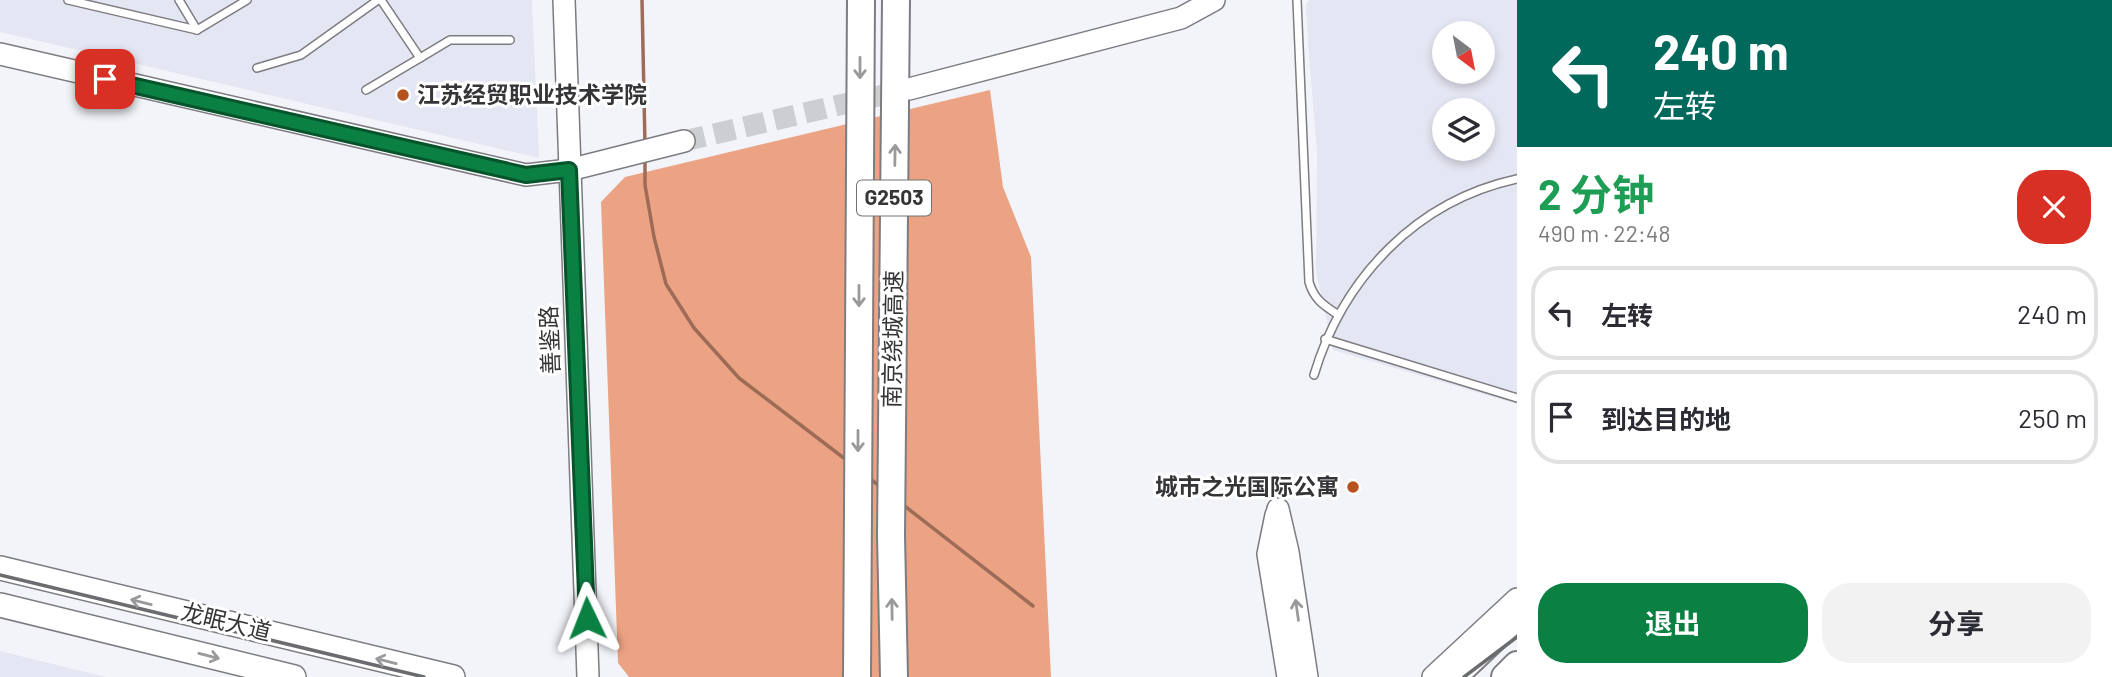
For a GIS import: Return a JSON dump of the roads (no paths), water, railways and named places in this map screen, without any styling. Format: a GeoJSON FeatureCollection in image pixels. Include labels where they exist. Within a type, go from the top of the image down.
{"type":"FeatureCollection","features":[{"type":"Feature","properties":{"kind":"highway","name":"南京绕城高速"},"geometry":{"type":"LineString","coordinates":[[857,677],[861,0]]}},
{"type":"Feature","properties":{"kind":"highway","name":"南京绕城高速"},"geometry":{"type":"LineString","coordinates":[[894,677],[891,536],[897,0]]}},
{"type":"Feature","properties":{"kind":"highway"},"geometry":{"type":"LineString","coordinates":[[1459,671],[1517,616]]}},
{"type":"Feature","properties":{"kind":"highway"},"geometry":{"type":"LineString","coordinates":[[1504,677],[1517,665]]}},
{"type":"Feature","properties":{"kind":"highway"},"geometry":{"type":"LineString","coordinates":[[1514,677],[1517,673]]}},
{"type":"Feature","properties":{"kind":"main road","name":"龙眠大道"},"geometry":{"type":"LineString","coordinates":[[0,568],[453,677]]}},
{"type":"Feature","properties":{"kind":"main road","name":"龙眠大道"},"geometry":{"type":"LineString","coordinates":[[0,606],[294,677]]}},
{"type":"Feature","properties":{"kind":"street","name":"善鉴路"},"geometry":{"type":"LineString","coordinates":[[564,0],[588,677]]}},
{"type":"Feature","properties":{"kind":"street"},"geometry":{"type":"LineString","coordinates":[[909,89],[1181,18],[1214,0]]}},
{"type":"Feature","properties":{"kind":"street"},"geometry":{"type":"LineString","coordinates":[[0,54],[526,175],[569,170],[684,141]]}},
{"type":"Feature","properties":{"kind":"street"},"geometry":{"type":"LineString","coordinates":[[1279,677],[1275,654],[1278,617],[1268,554],[1278,509],[1288,552],[1302,674]]}},
{"type":"Feature","properties":{"kind":"street"},"geometry":{"type":"LineString","coordinates":[[1459,671],[1517,600]]}},
{"type":"Feature","properties":{"kind":"street"},"geometry":{"type":"LineString","coordinates":[[1433,677],[1517,600]]}},
{"type":"Feature","properties":{"kind":"street"},"geometry":{"type":"LineString","coordinates":[[1278,617],[1302,674]]}},
{"type":"Feature","properties":{"kind":"lane"},"geometry":{"type":"LineString","coordinates":[[68,0],[197,30],[247,0]]}},
{"type":"Feature","properties":{"kind":"lane"},"geometry":{"type":"LineString","coordinates":[[179,0],[197,30]]}},
{"type":"Feature","properties":{"kind":"lane"},"geometry":{"type":"LineString","coordinates":[[257,68],[301,55],[379,0],[421,58]]}},
{"type":"Feature","properties":{"kind":"lane"},"geometry":{"type":"LineString","coordinates":[[1297,0],[1309,282],[1312,293],[1321,304],[1338,314]]}},
{"type":"Feature","properties":{"kind":"lane"},"geometry":{"type":"LineString","coordinates":[[366,90],[450,40],[510,40]]}},
{"type":"Feature","properties":{"kind":"lane"},"geometry":{"type":"LineString","coordinates":[[1314,375],[1325,339],[1338,314],[1361,281],[1399,237],[1454,201],[1479,189],[1517,179]]}},
{"type":"Feature","properties":{"kind":"lane"},"geometry":{"type":"LineString","coordinates":[[1325,339],[1517,398]]}},
{"type":"Feature","properties":{"kind":"waterway"},"geometry":{"type":"LineString","coordinates":[[642,0],[645,145]]}},
{"type":"Feature","properties":{"kind":"waterway"},"geometry":{"type":"LineString","coordinates":[[645,160],[645,185],[666,284],[694,328],[739,378],[849,462]]}},
{"type":"Feature","properties":{"kind":"waterway"},"geometry":{"type":"LineString","coordinates":[[869,478],[882,488]]}},
{"type":"Feature","properties":{"kind":"waterway"},"geometry":{"type":"LineString","coordinates":[[902,504],[1033,606]]}},
{"type":"Feature","properties":{"kind":"tunnel"},"geometry":{"type":"LineString","coordinates":[[684,141],[909,89]]}},
{"type":"Feature","properties":{"kind":"railway"},"geometry":{"type":"LineString","coordinates":[[0,575],[424,677]]}},
{"type":"Feature","properties":{"kind":"railway"},"geometry":{"type":"LineString","coordinates":[[1464,677],[1517,637]]}},
{"type":"Feature","properties":{"kind":"place","name":"江苏经贸职业技术学院"},"geometry":{"type":"Point","coordinates":[403,95]}},
{"type":"Feature","properties":{"kind":"place","name":"城市之光国际公寓"},"geometry":{"type":"Point","coordinates":[1353,487]}}]}
